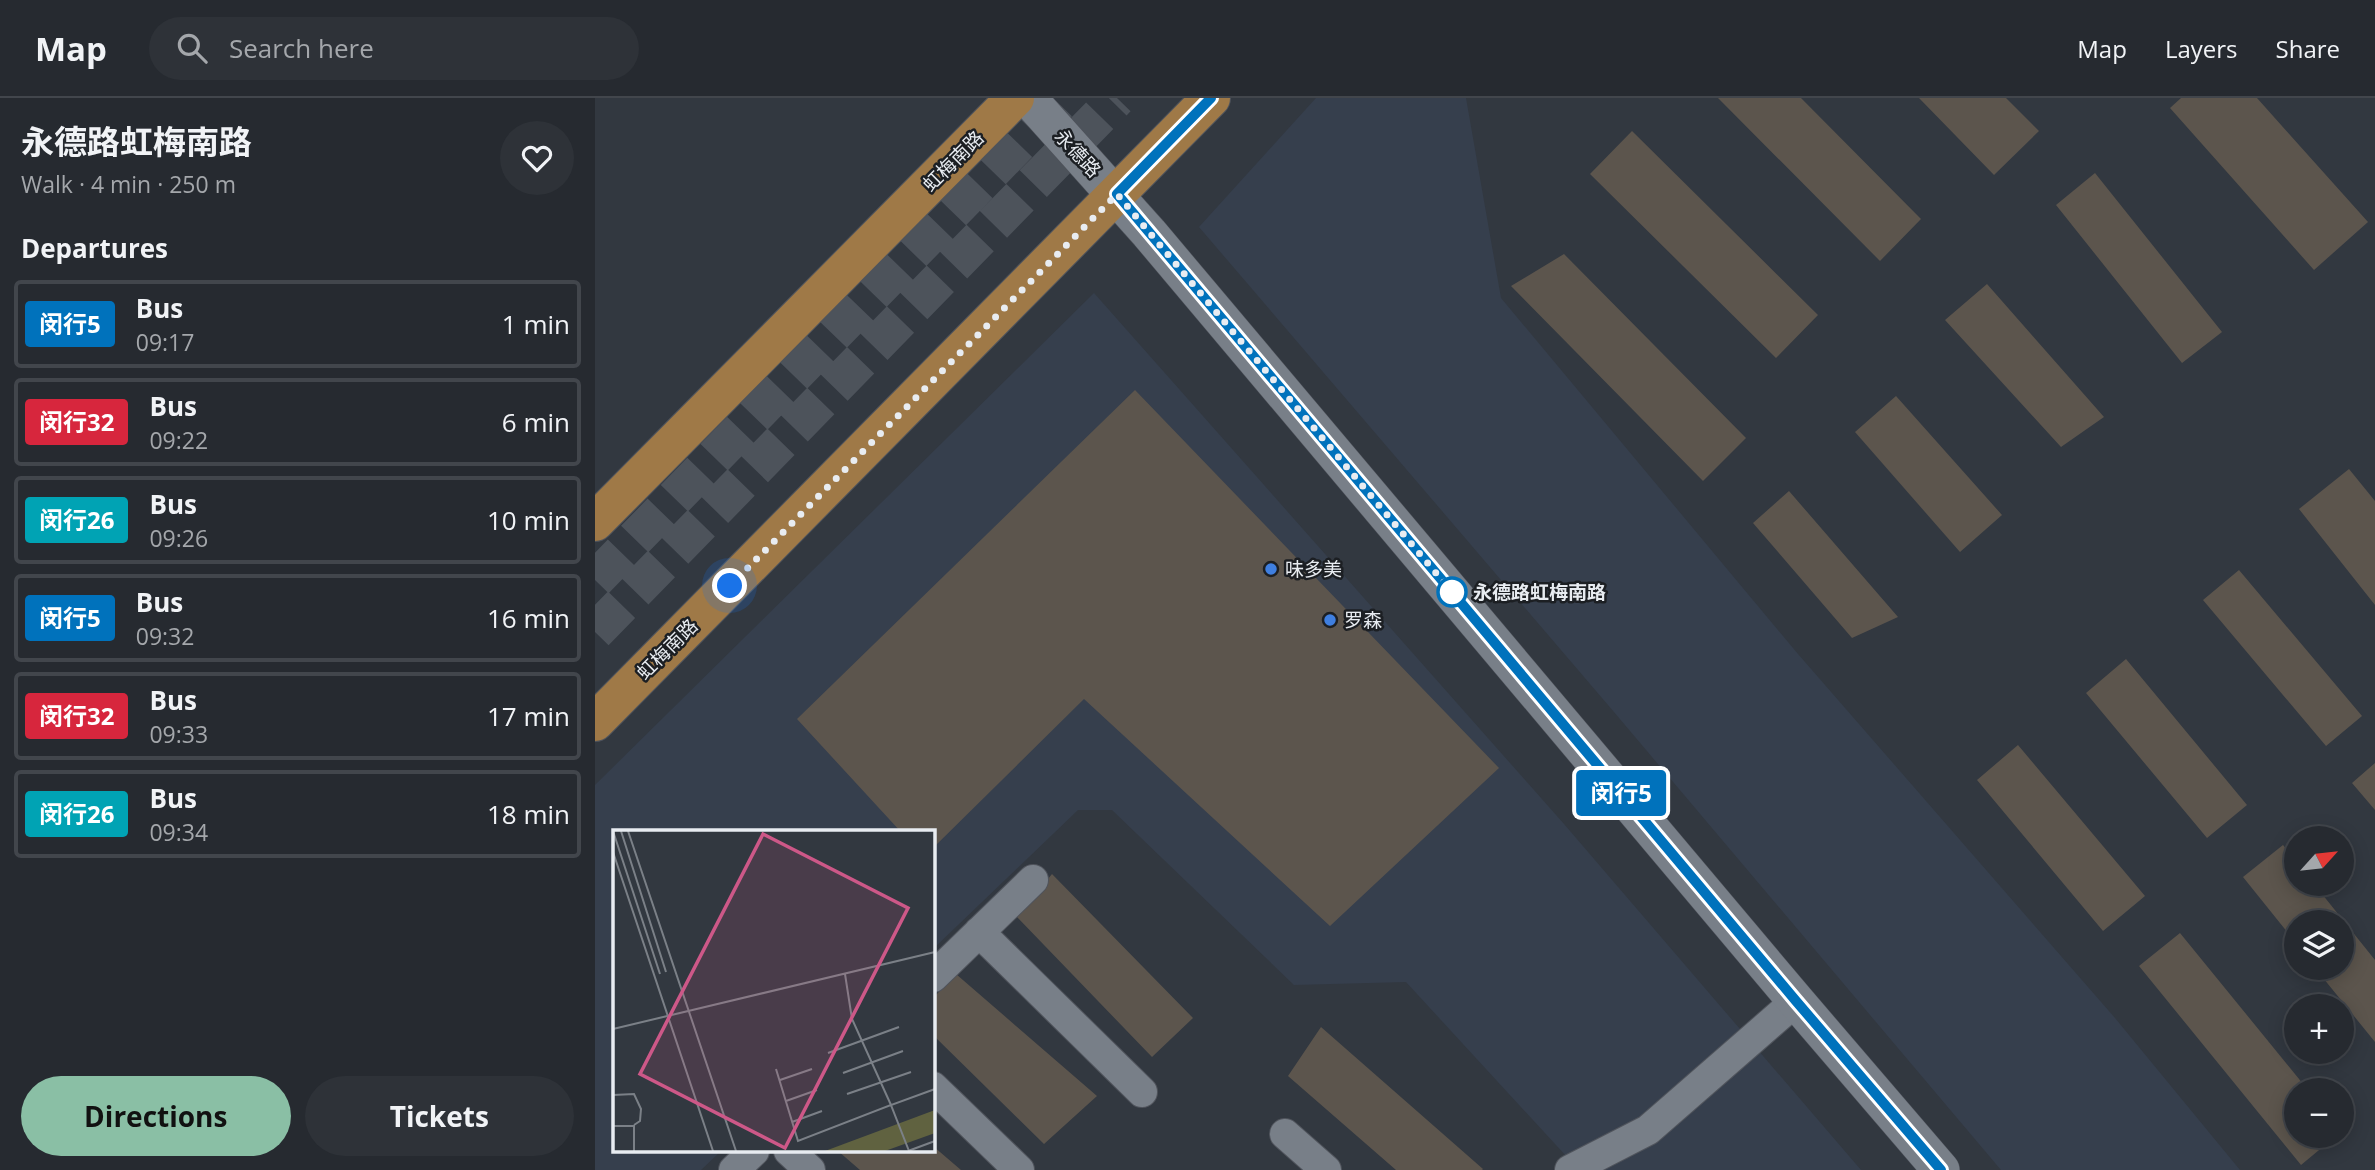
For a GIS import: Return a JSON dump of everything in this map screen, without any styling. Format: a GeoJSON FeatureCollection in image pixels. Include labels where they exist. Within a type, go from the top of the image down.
{"type":"FeatureCollection","features":[{"type":"Feature","properties":{"kind":"main road","name":"虹梅南路"},"geometry":{"type":"LineString","coordinates":[[595,522],[1015,98]]}},
{"type":"Feature","properties":{"kind":"main road","name":"虹梅南路"},"geometry":{"type":"LineString","coordinates":[[595,722],[1212,98]]}},
{"type":"Feature","properties":{"kind":"street","name":"永德路"},"geometry":{"type":"LineString","coordinates":[[1028,98],[1117,194],[1941,1170]]}},
{"type":"Feature","properties":{"kind":"street"},"geometry":{"type":"LineString","coordinates":[[935,975],[1033,880]]}},
{"type":"Feature","properties":{"kind":"street"},"geometry":{"type":"LineString","coordinates":[[979,932],[1142,1092]]}},
{"type":"Feature","properties":{"kind":"street"},"geometry":{"type":"LineString","coordinates":[[1570,1170],[1649,1130],[1796,1001]]}},
{"type":"Feature","properties":{"kind":"street"},"geometry":{"type":"LineString","coordinates":[[935,1089],[1019,1170]]}},
{"type":"Feature","properties":{"kind":"street"},"geometry":{"type":"LineString","coordinates":[[1285,1134],[1326,1170]]}},
{"type":"Feature","properties":{"kind":"street"},"geometry":{"type":"LineString","coordinates":[[734,1170],[753,1152]]}},
{"type":"Feature","properties":{"kind":"street"},"geometry":{"type":"LineString","coordinates":[[790,1152],[810,1170]]}},
{"type":"Feature","properties":{"kind":"shaded area"},"geometry":{"type":"Polygon","coordinates":[[[1316,98],[1466,98],[1501,298],[1798,654],[2115,1018],[2240,1170],[2001,1170],[1199,227],[1316,98]]]}},
{"type":"Feature","properties":{"kind":"shaded area"},"geometry":{"type":"Polygon","coordinates":[[[1094,293],[1564,824],[1861,1170],[1579,1170],[1406,982],[1294,985],[1112,810],[1078,810],[935,947],[935,830],[613,830],[613,1152],[720,1152],[701,1170],[595,1170],[595,785],[1094,293]]]}},
{"type":"Feature","properties":{"kind":"building"},"geometry":{"type":"Polygon","coordinates":[[[1718,98],[1801,98],[1921,219],[1880,261],[1718,98]]]}},
{"type":"Feature","properties":{"kind":"building"},"geometry":{"type":"Polygon","coordinates":[[[1919,98],[2006,98],[2039,131],[1994,175],[1919,98]]]}},
{"type":"Feature","properties":{"kind":"building"},"geometry":{"type":"Polygon","coordinates":[[[2181,98],[2257,98],[2368,222],[2314,270],[2170,108],[2181,98]]]}},
{"type":"Feature","properties":{"kind":"building"},"geometry":{"type":"Polygon","coordinates":[[[1632,131],[1818,315],[1776,358],[1590,174],[1632,131]]]}},
{"type":"Feature","properties":{"kind":"building"},"geometry":{"type":"Polygon","coordinates":[[[2095,173],[2222,332],[2182,363],[2056,205],[2095,173]]]}},
{"type":"Feature","properties":{"kind":"building"},"geometry":{"type":"Polygon","coordinates":[[[1564,254],[1746,438],[1703,481],[1511,286],[1564,254]]]}},
{"type":"Feature","properties":{"kind":"building"},"geometry":{"type":"Polygon","coordinates":[[[1987,284],[2104,417],[2061,447],[1945,320],[1987,284]]]}},
{"type":"Feature","properties":{"kind":"building"},"geometry":{"type":"Polygon","coordinates":[[[1135,390],[1499,768],[1330,926],[1084,699],[935,846],[935,830],[899,830],[797,719],[1135,390]]]}},
{"type":"Feature","properties":{"kind":"building"},"geometry":{"type":"Polygon","coordinates":[[[1896,396],[2002,515],[1960,552],[1855,432],[1896,396]]]}},
{"type":"Feature","properties":{"kind":"building"},"geometry":{"type":"Polygon","coordinates":[[[2349,469],[2375,501],[2375,605],[2299,509],[2349,469]]]}},
{"type":"Feature","properties":{"kind":"building"},"geometry":{"type":"Polygon","coordinates":[[[1789,491],[1898,617],[1852,638],[1753,523],[1789,491]]]}},
{"type":"Feature","properties":{"kind":"building"},"geometry":{"type":"Polygon","coordinates":[[[2239,570],[2362,716],[2326,746],[2203,600],[2239,570]]]}},
{"type":"Feature","properties":{"kind":"building"},"geometry":{"type":"Polygon","coordinates":[[[2126,659],[2247,805],[2207,838],[2086,693],[2126,659]]]}},
{"type":"Feature","properties":{"kind":"building"},"geometry":{"type":"Polygon","coordinates":[[[2018,745],[2145,896],[2103,931],[1977,780],[2018,745]]]}},
{"type":"Feature","properties":{"kind":"building"},"geometry":{"type":"Polygon","coordinates":[[[2375,763],[2375,810],[2352,783],[2375,763]]]}},
{"type":"Feature","properties":{"kind":"building"},"geometry":{"type":"Polygon","coordinates":[[[2283,845],[2284,896],[2324,896],[2335,910],[2284,910],[2284,928],[2243,877],[2283,845]]]}},
{"type":"Feature","properties":{"kind":"building"},"geometry":{"type":"Polygon","coordinates":[[[1052,874],[1193,1018],[1152,1057],[1017,917],[1052,874]]]}},
{"type":"Feature","properties":{"kind":"building"},"geometry":{"type":"Polygon","coordinates":[[[2180,933],[2284,1061],[2284,1064],[2298,1078],[2284,1078],[2284,1144],[2139,966],[2180,933]]]}},
{"type":"Feature","properties":{"kind":"building"},"geometry":{"type":"Polygon","coordinates":[[[2354,934],[2375,960],[2375,1042],[2354,1016],[2354,994],[2336,994],[2325,980],[2354,980],[2354,934]]]}},
{"type":"Feature","properties":{"kind":"building"},"geometry":{"type":"Polygon","coordinates":[[[956,974],[1097,1096],[1044,1144],[935,1037],[935,996],[956,974]]]}},
{"type":"Feature","properties":{"kind":"building"},"geometry":{"type":"Polygon","coordinates":[[[1321,1027],[1483,1169],[1396,1170],[1288,1076],[1321,1027]]]}},
{"type":"Feature","properties":{"kind":"building"},"geometry":{"type":"Polygon","coordinates":[[[935,1148],[961,1170],[860,1170],[839,1152],[935,1152],[935,1148]]]}},
{"type":"Feature","properties":{"kind":"building"},"geometry":{"type":"Polygon","coordinates":[[[2287,1148],[2322,1148],[2301,1165],[2287,1148]]]}},
{"type":"Feature","properties":{"kind":"tunnel"},"geometry":{"type":"LineString","coordinates":[[595,580],[1063,98]]}},
{"type":"Feature","properties":{"kind":"tunnel"},"geometry":{"type":"LineString","coordinates":[[595,632],[1117,98]]}},
{"type":"Feature","properties":{"kind":"bus line","name":"闵行5"},"geometry":{"type":"LineString","coordinates":[[1211,98],[1117,194],[1941,1170]]}},
{"type":"Feature","properties":{"kind":"place","name":"味多美"},"geometry":{"type":"Point","coordinates":[1271,569]}},
{"type":"Feature","properties":{"kind":"place","name":"永德路虹梅南路"},"geometry":{"type":"Point","coordinates":[1452,592]}},
{"type":"Feature","properties":{"kind":"place","name":"罗森"},"geometry":{"type":"Point","coordinates":[1330,620]}},
{"type":"Feature","properties":{"kind":"route"},"geometry":{"type":"LineString","coordinates":[[730,586],[1117,194],[1452,592]]}}]}
